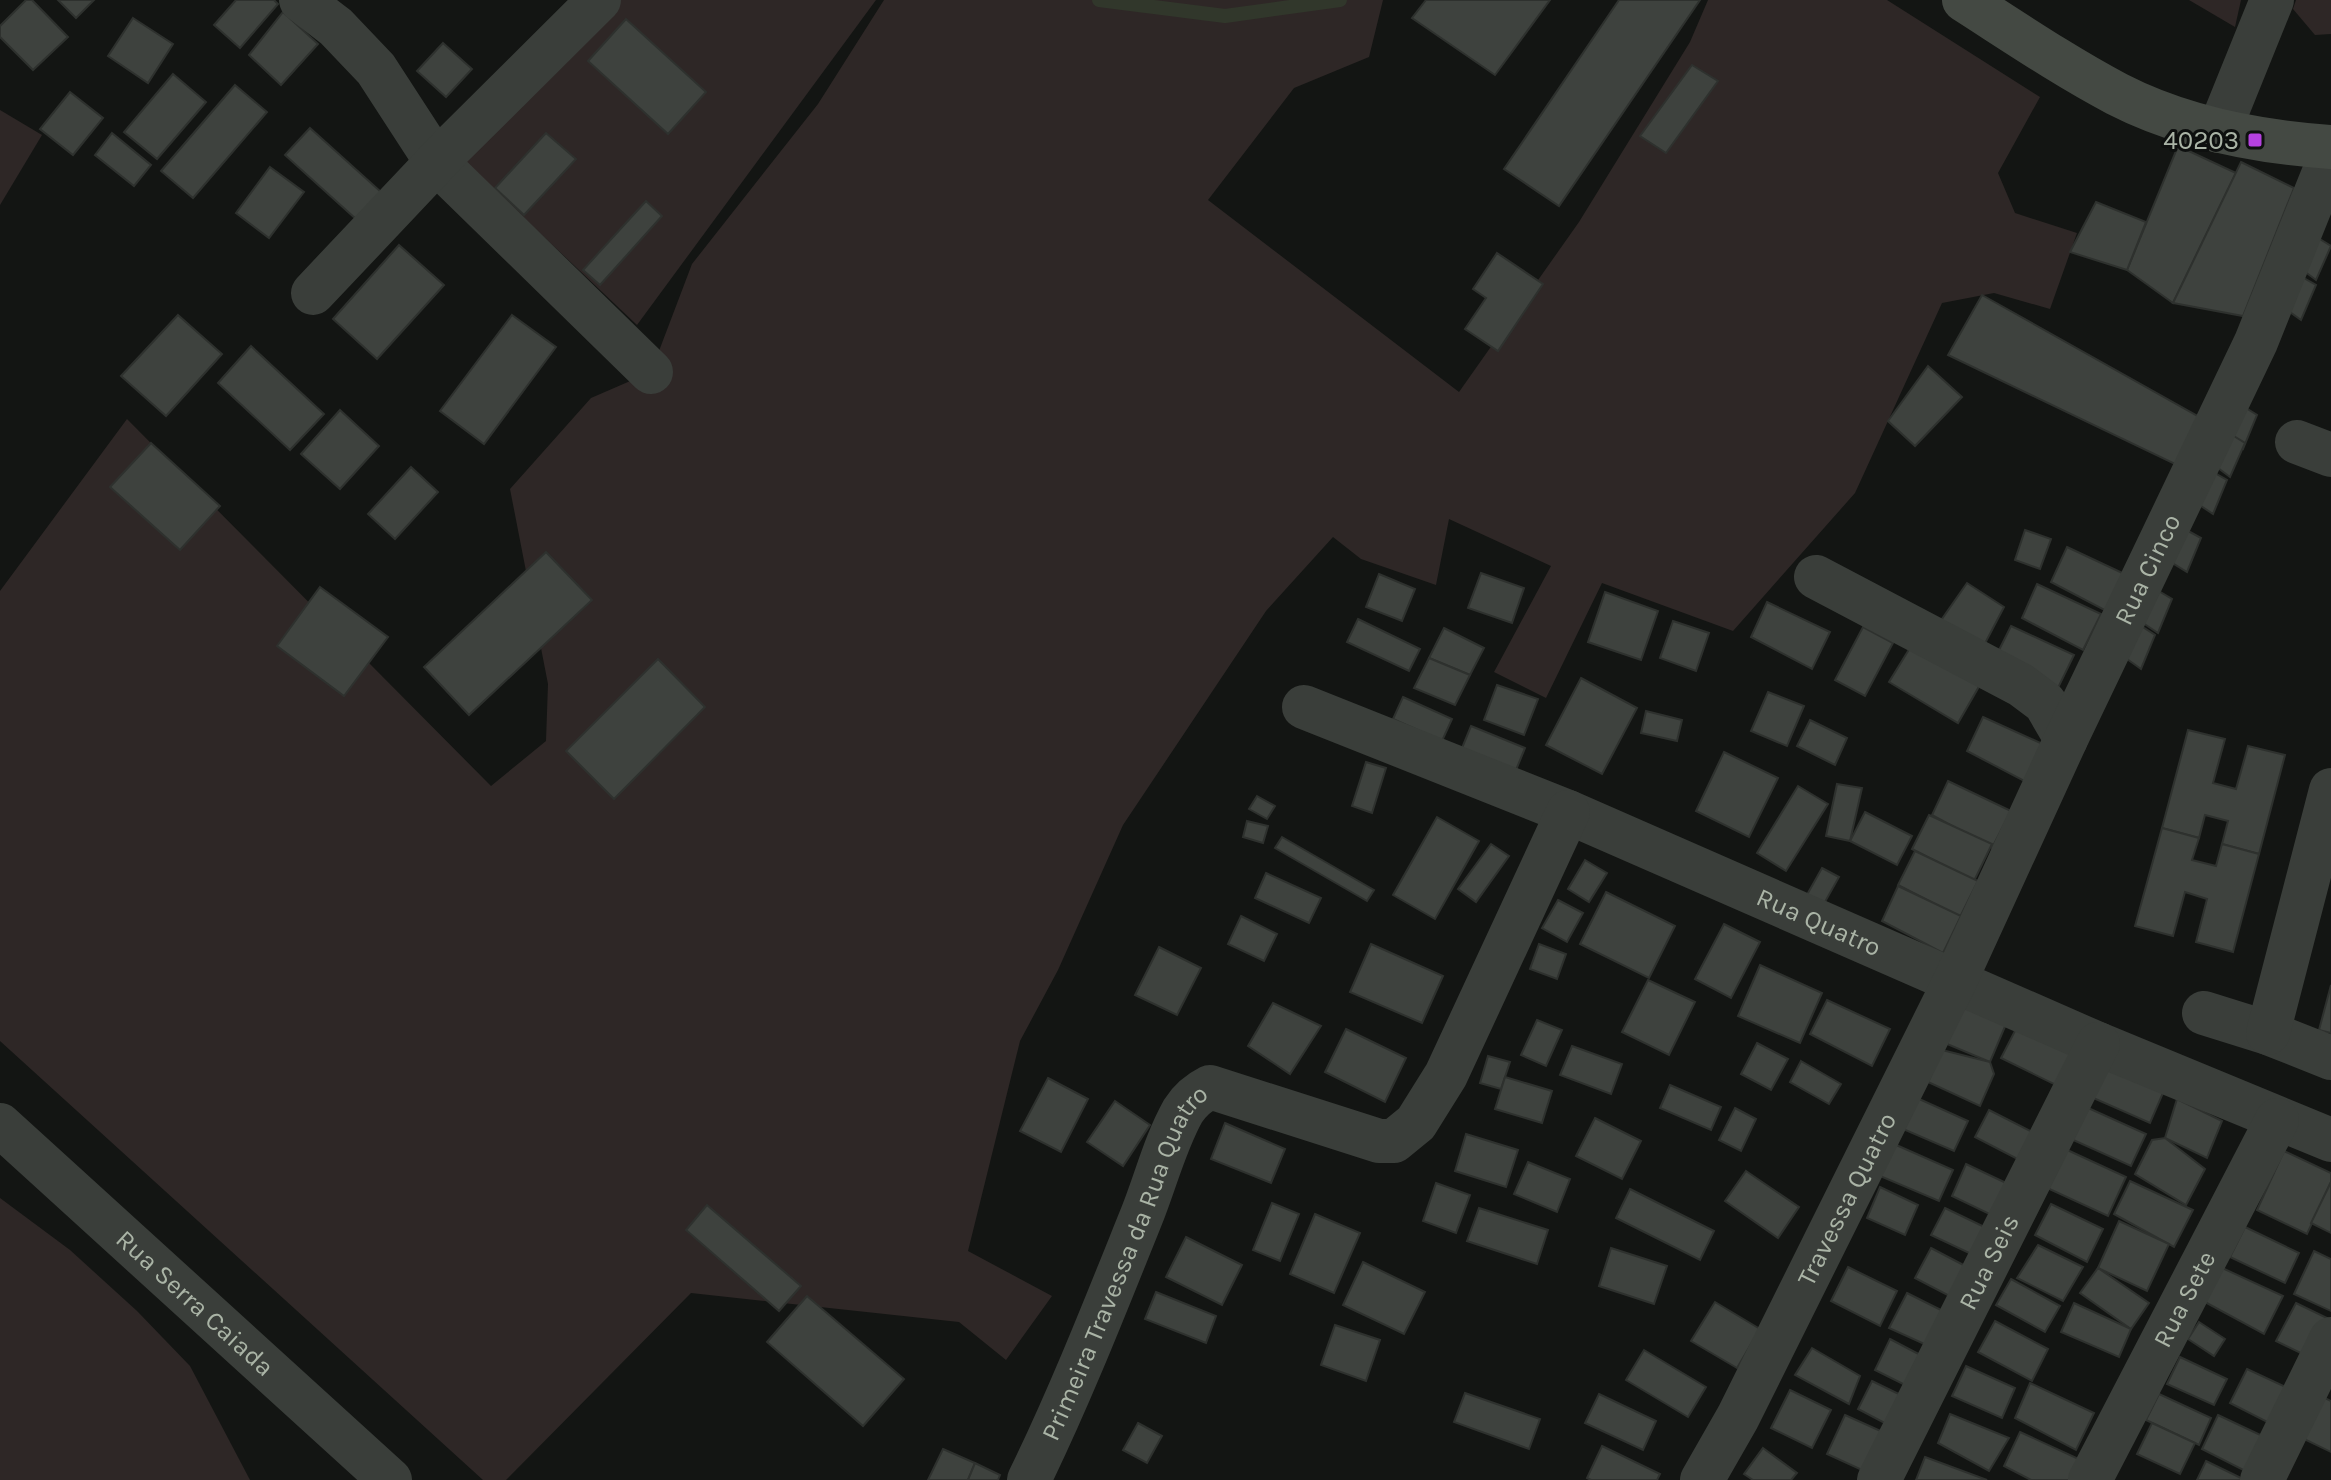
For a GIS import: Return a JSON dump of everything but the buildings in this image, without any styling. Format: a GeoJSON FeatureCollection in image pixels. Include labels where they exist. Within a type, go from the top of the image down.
{"type":"FeatureCollection","features":[{"type":"Feature","properties":{"kind":"main road"},"geometry":{"type":"LineString","coordinates":[[1964,0],[2118,94],[2219,131],[2255,140],[2331,147]]}},
{"type":"Feature","properties":{"kind":"street"},"geometry":{"type":"LineString","coordinates":[[301,0],[336,27],[376,69],[437,163],[651,372]]}},
{"type":"Feature","properties":{"kind":"street"},"geometry":{"type":"LineString","coordinates":[[313,293],[599,0]]}},
{"type":"Feature","properties":{"kind":"street"},"geometry":{"type":"LineString","coordinates":[[2219,131],[2272,0]]}},
{"type":"Feature","properties":{"kind":"street","name":"Rua Cinco"},"geometry":{"type":"LineString","coordinates":[[1955,981],[2066,739],[2256,342],[2331,155]]}},
{"type":"Feature","properties":{"kind":"street"},"geometry":{"type":"LineString","coordinates":[[1816,577],[2021,685],[2045,703],[2066,739]]}},
{"type":"Feature","properties":{"kind":"street","name":"Rua Quatro"},"geometry":{"type":"LineString","coordinates":[[1304,707],[1568,812],[2098,1044],[2331,1140]]}},
{"type":"Feature","properties":{"kind":"street"},"geometry":{"type":"LineString","coordinates":[[2268,1033],[2331,790]]}},
{"type":"Feature","properties":{"kind":"street","name":"Primeira Travessa da Rua Quatro"},"geometry":{"type":"LineString","coordinates":[[1029,1480],[1049,1440],[1142,1216],[1169,1141],[1197,1093],[1210,1087],[1379,1141],[1394,1141],[1416,1123],[1446,1075],[1568,812]]}},
{"type":"Feature","properties":{"kind":"street","name":"Travessa Quatro"},"geometry":{"type":"LineString","coordinates":[[1702,1480],[1738,1417],[1955,981]]}},
{"type":"Feature","properties":{"kind":"street"},"geometry":{"type":"LineString","coordinates":[[2204,1013],[2268,1033],[2331,1058]]}},
{"type":"Feature","properties":{"kind":"street","name":"Rua Seis"},"geometry":{"type":"LineString","coordinates":[[1879,1480],[2098,1044]]}},
{"type":"Feature","properties":{"kind":"street","name":"Rua Sete"},"geometry":{"type":"LineString","coordinates":[[2090,1480],[2277,1120]]}},
{"type":"Feature","properties":{"kind":"street","name":"Rua Serra Caiada"},"geometry":{"type":"LineString","coordinates":[[0,1125],[390,1480]]}},
{"type":"Feature","properties":{"kind":"street"},"geometry":{"type":"LineString","coordinates":[[2262,1480],[2331,1339]]}},
{"type":"Feature","properties":{"kind":"shaded area"},"geometry":{"type":"Polygon","coordinates":[[[599,0],[876,0],[637,325],[450,148],[599,0]]]}},
{"type":"Feature","properties":{"kind":"shaded area"},"geometry":{"type":"Polygon","coordinates":[[[884,0],[1383,0],[1369,57],[1294,88],[1208,200],[1459,392],[1579,222],[1690,42],[1708,0],[1887,0],[2040,97],[1998,173],[2015,213],[2077,233],[2050,309],[1994,293],[1942,303],[1855,493],[1733,631],[1602,583],[1546,698],[1494,672],[1551,566],[1449,519],[1436,585],[1361,559],[1333,537],[1266,611],[1123,825],[1058,970],[1020,1041],[968,1251],[1052,1296],[1006,1360],[959,1322],[691,1293],[506,1480],[483,1480],[0,1041],[0,591],[127,419],[491,786],[546,741],[548,684],[510,489],[591,398],[651,372],[692,264],[818,104],[884,0]]]}},
{"type":"Feature","properties":{"kind":"shaded area"},"geometry":{"type":"Polygon","coordinates":[[[2189,0],[2241,0],[2235,27],[2189,0]]]}},
{"type":"Feature","properties":{"kind":"shaded area"},"geometry":{"type":"Polygon","coordinates":[[[2296,0],[2331,0],[2331,34],[2315,35],[2293,9],[2296,0]]]}},
{"type":"Feature","properties":{"kind":"shaded area"},"geometry":{"type":"Polygon","coordinates":[[[0,110],[42,135],[0,205],[0,110]]]}},
{"type":"Feature","properties":{"kind":"shaded area"},"geometry":{"type":"Polygon","coordinates":[[[0,1198],[70,1250],[137,1311],[190,1366],[250,1480],[0,1480],[0,1198]]]}},
{"type":"Feature","properties":{"kind":"waterway"},"geometry":{"type":"LineString","coordinates":[[1099,0],[1225,16],[1340,0]]}},
{"type":"Feature","properties":{"kind":"place","name":"40203"},"geometry":{"type":"Point","coordinates":[2255,140]}}]}
